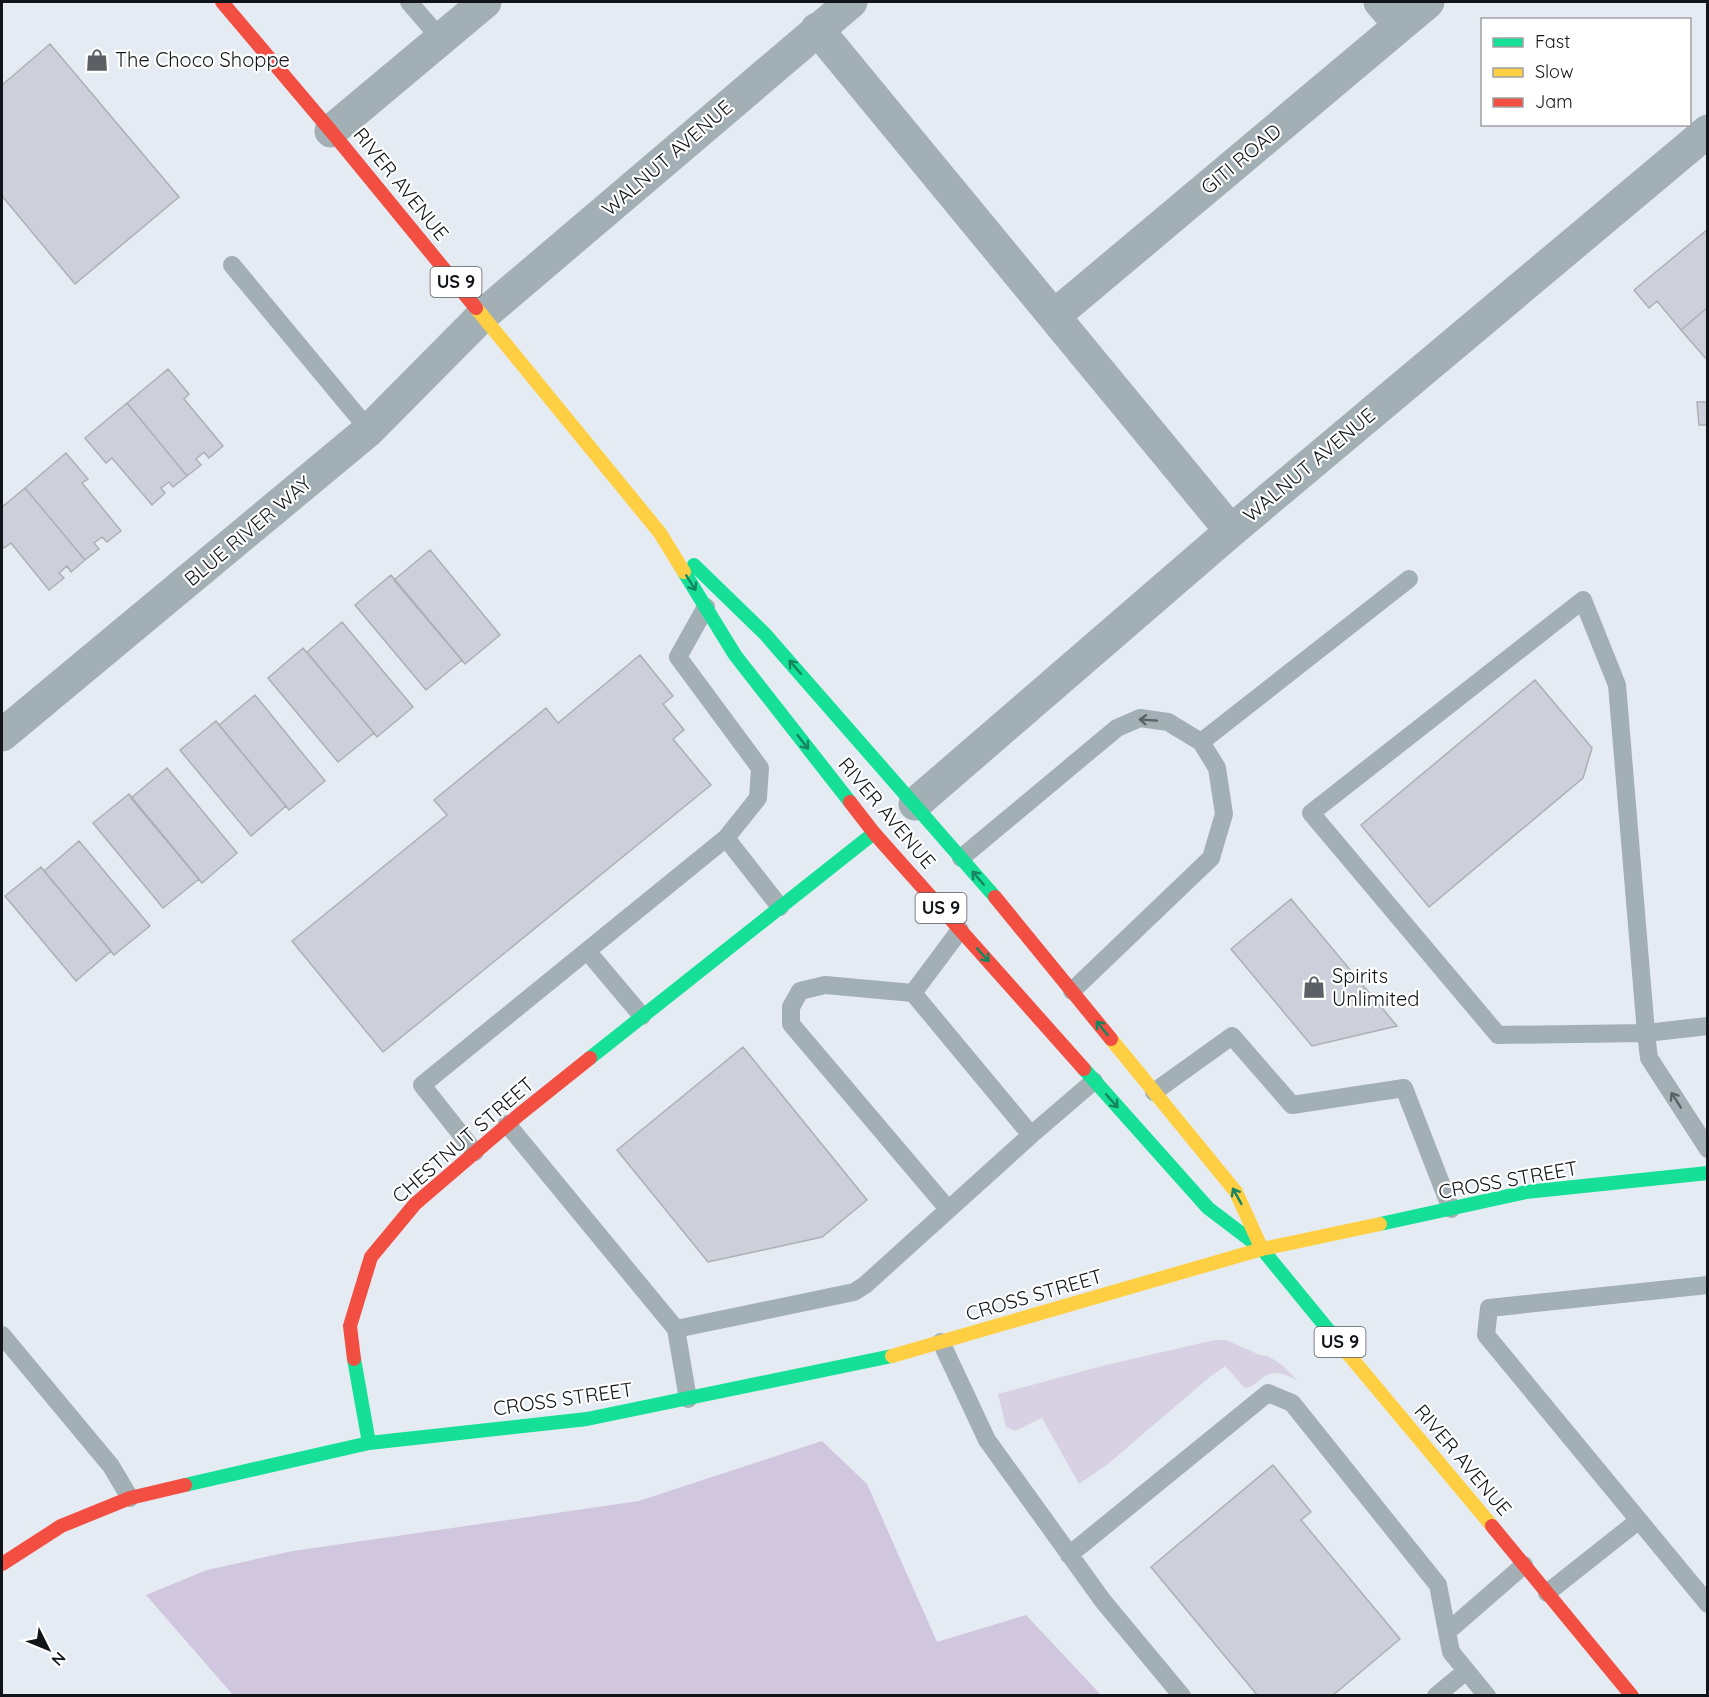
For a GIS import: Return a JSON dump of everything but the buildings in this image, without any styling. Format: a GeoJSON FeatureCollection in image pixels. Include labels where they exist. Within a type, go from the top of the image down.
{"type":"FeatureCollection","features":[{"type":"Feature","properties":{"kind":"main road","name":"RIVER AVENUE"},"geometry":{"type":"LineString","coordinates":[[222,2],[483,315],[660,533],[765,634],[961,858],[1236,1192],[1262,1249]]}},
{"type":"Feature","properties":{"kind":"main road","name":"RIVER AVENUE"},"geometry":{"type":"LineString","coordinates":[[660,533],[735,655],[874,833],[1208,1208],[1262,1249],[1632,1695]]}},
{"type":"Feature","properties":{"kind":"main road","name":"CHESTNUT STREET"},"geometry":{"type":"LineString","coordinates":[[369,1443],[356,1376],[350,1326],[371,1257],[415,1204],[507,1124],[874,833]]}},
{"type":"Feature","properties":{"kind":"main road","name":"CROSS STREET"},"geometry":{"type":"LineString","coordinates":[[369,1443],[586,1419],[687,1399],[890,1357],[1262,1249],[1527,1192],[1707,1173]]}},
{"type":"Feature","properties":{"kind":"main road"},"geometry":{"type":"LineString","coordinates":[[2,1564],[61,1526],[130,1498],[369,1443]]}},
{"type":"Feature","properties":{"kind":"street"},"geometry":{"type":"LineString","coordinates":[[331,131],[485,2]]}},
{"type":"Feature","properties":{"kind":"street","name":"WALNUT AVENUE"},"geometry":{"type":"LineString","coordinates":[[483,315],[851,2]]}},
{"type":"Feature","properties":{"kind":"street","name":"GITI ROAD"},"geometry":{"type":"LineString","coordinates":[[1054,316],[1390,13],[1428,2]]}},
{"type":"Feature","properties":{"kind":"street"},"geometry":{"type":"LineString","coordinates":[[817,29],[1231,531]]}},
{"type":"Feature","properties":{"kind":"street","name":"WALNUT AVENUE"},"geometry":{"type":"LineString","coordinates":[[915,804],[1231,531],[1707,131]]}},
{"type":"Feature","properties":{"kind":"street","name":"BLUE RIVER WAY"},"geometry":{"type":"LineString","coordinates":[[2,735],[369,430],[483,315]]}},
{"type":"Feature","properties":{"kind":"lane"},"geometry":{"type":"LineString","coordinates":[[409,2],[441,39]]}},
{"type":"Feature","properties":{"kind":"lane"},"geometry":{"type":"LineString","coordinates":[[232,265],[369,430]]}},
{"type":"Feature","properties":{"kind":"lane"},"geometry":{"type":"LineString","coordinates":[[1201,742],[1409,579]]}},
{"type":"Feature","properties":{"kind":"lane"},"geometry":{"type":"LineString","coordinates":[[1707,1026],[1646,1033],[1498,1035],[1311,813],[1583,600],[1617,685],[1646,1033],[1648,1058],[1707,1149]]}},
{"type":"Feature","properties":{"kind":"lane"},"geometry":{"type":"LineString","coordinates":[[475,1152],[422,1085],[726,838],[758,798],[759,768],[678,657],[706,607]]}},
{"type":"Feature","properties":{"kind":"lane"},"geometry":{"type":"LineString","coordinates":[[961,858],[1116,728],[1140,718],[1168,722],[1201,742],[1217,768],[1224,814],[1211,858],[1071,990]]}},
{"type":"Feature","properties":{"kind":"lane"},"geometry":{"type":"LineString","coordinates":[[726,838],[780,907]]}},
{"type":"Feature","properties":{"kind":"lane"},"geometry":{"type":"LineString","coordinates":[[913,993],[960,930]]}},
{"type":"Feature","properties":{"kind":"lane"},"geometry":{"type":"LineString","coordinates":[[588,952],[642,1016]]}},
{"type":"Feature","properties":{"kind":"lane"},"geometry":{"type":"LineString","coordinates":[[948,1209],[791,1024],[791,1007],[800,991],[825,985],[913,993],[1031,1134]]}},
{"type":"Feature","properties":{"kind":"lane"},"geometry":{"type":"LineString","coordinates":[[1154,1092],[1232,1036],[1292,1105],[1404,1088],[1451,1209]]}},
{"type":"Feature","properties":{"kind":"lane"},"geometry":{"type":"LineString","coordinates":[[676,1329],[854,1292],[865,1285],[1031,1134],[1094,1081]]}},
{"type":"Feature","properties":{"kind":"lane"},"geometry":{"type":"LineString","coordinates":[[507,1124],[676,1329],[687,1399]]}},
{"type":"Feature","properties":{"kind":"lane"},"geometry":{"type":"LineString","coordinates":[[1707,1285],[1489,1308],[1486,1335],[1707,1604]]}},
{"type":"Feature","properties":{"kind":"lane"},"geometry":{"type":"LineString","coordinates":[[2,1335],[111,1466],[130,1498]]}},
{"type":"Feature","properties":{"kind":"lane"},"geometry":{"type":"LineString","coordinates":[[941,1342],[987,1440],[1103,1601],[1182,1695]]}},
{"type":"Feature","properties":{"kind":"lane"},"geometry":{"type":"LineString","coordinates":[[1069,1555],[1269,1393],[1292,1403],[1438,1586],[1451,1653],[1487,1695]]}},
{"type":"Feature","properties":{"kind":"lane"},"geometry":{"type":"LineString","coordinates":[[1547,1593],[1638,1521]]}},
{"type":"Feature","properties":{"kind":"lane"},"geometry":{"type":"LineString","coordinates":[[1447,1632],[1524,1565]]}},
{"type":"Feature","properties":{"kind":"lane"},"geometry":{"type":"LineString","coordinates":[[1436,1695],[1466,1671]]}},
{"type":"Feature","properties":{"kind":"shaded area"},"geometry":{"type":"Polygon","coordinates":[[[1215,1340],[1226,1340],[1260,1355],[1268,1356],[1282,1365],[1298,1381],[1273,1373],[1245,1388],[1225,1366],[1108,1464],[1079,1484],[1042,1418],[1015,1431],[1006,1427],[998,1394],[1106,1365],[1215,1340]]]}},
{"type":"Feature","properties":{"kind":"shaded area"},"geometry":{"type":"Polygon","coordinates":[[[822,1441],[867,1484],[937,1642],[1026,1615],[1101,1695],[233,1695],[146,1595],[207,1570],[293,1551],[639,1501],[822,1441]]]}},
{"type":"Feature","properties":{"kind":"traffic: fast"},"geometry":{"type":"LineString","coordinates":[[694,565],[765,634],[995,897]]}},
{"type":"Feature","properties":{"kind":"traffic: fast"},"geometry":{"type":"LineString","coordinates":[[684,572],[735,655],[850,802]]}},
{"type":"Feature","properties":{"kind":"traffic: fast"},"geometry":{"type":"LineString","coordinates":[[590,1058],[874,833]]}},
{"type":"Feature","properties":{"kind":"traffic: fast"},"geometry":{"type":"LineString","coordinates":[[1084,1069],[1208,1208],[1262,1249],[1344,1349]]}},
{"type":"Feature","properties":{"kind":"traffic: fast"},"geometry":{"type":"LineString","coordinates":[[1380,1224],[1526,1192],[1708,1173]]}},
{"type":"Feature","properties":{"kind":"traffic: fast"},"geometry":{"type":"LineString","coordinates":[[369,1443],[587,1419],[892,1356]]}},
{"type":"Feature","properties":{"kind":"traffic: fast"},"geometry":{"type":"LineString","coordinates":[[185,1485],[369,1443],[354,1359]]}},
{"type":"Feature","properties":{"kind":"traffic: slow"},"geometry":{"type":"LineString","coordinates":[[476,308],[660,533],[684,572]]}},
{"type":"Feature","properties":{"kind":"traffic: slow"},"geometry":{"type":"LineString","coordinates":[[1111,1039],[1236,1192],[1260,1245]]}},
{"type":"Feature","properties":{"kind":"traffic: slow"},"geometry":{"type":"LineString","coordinates":[[892,1356],[1262,1249],[1380,1224]]}},
{"type":"Feature","properties":{"kind":"traffic: slow"},"geometry":{"type":"LineString","coordinates":[[1344,1349],[1492,1526]]}},
{"type":"Feature","properties":{"kind":"traffic: jam"},"geometry":{"type":"LineString","coordinates":[[222,2],[476,308]]}},
{"type":"Feature","properties":{"kind":"traffic: jam"},"geometry":{"type":"LineString","coordinates":[[850,802],[874,833],[1084,1069]]}},
{"type":"Feature","properties":{"kind":"traffic: jam"},"geometry":{"type":"LineString","coordinates":[[995,897],[1111,1039]]}},
{"type":"Feature","properties":{"kind":"traffic: jam"},"geometry":{"type":"LineString","coordinates":[[354,1359],[350,1326],[371,1257],[415,1204],[520,1114],[590,1058]]}},
{"type":"Feature","properties":{"kind":"traffic: jam"},"geometry":{"type":"LineString","coordinates":[[2,1564],[61,1526],[130,1498],[185,1485]]}},
{"type":"Feature","properties":{"kind":"traffic: jam"},"geometry":{"type":"LineString","coordinates":[[1492,1526],[1632,1696]]}},
{"type":"Feature","properties":{"kind":"place","name":"The Choco Shoppe"},"geometry":{"type":"Point","coordinates":[97,60]}},
{"type":"Feature","properties":{"kind":"place","name":"Spirits Unlimited"},"geometry":{"type":"Point","coordinates":[1314,987]}}]}
